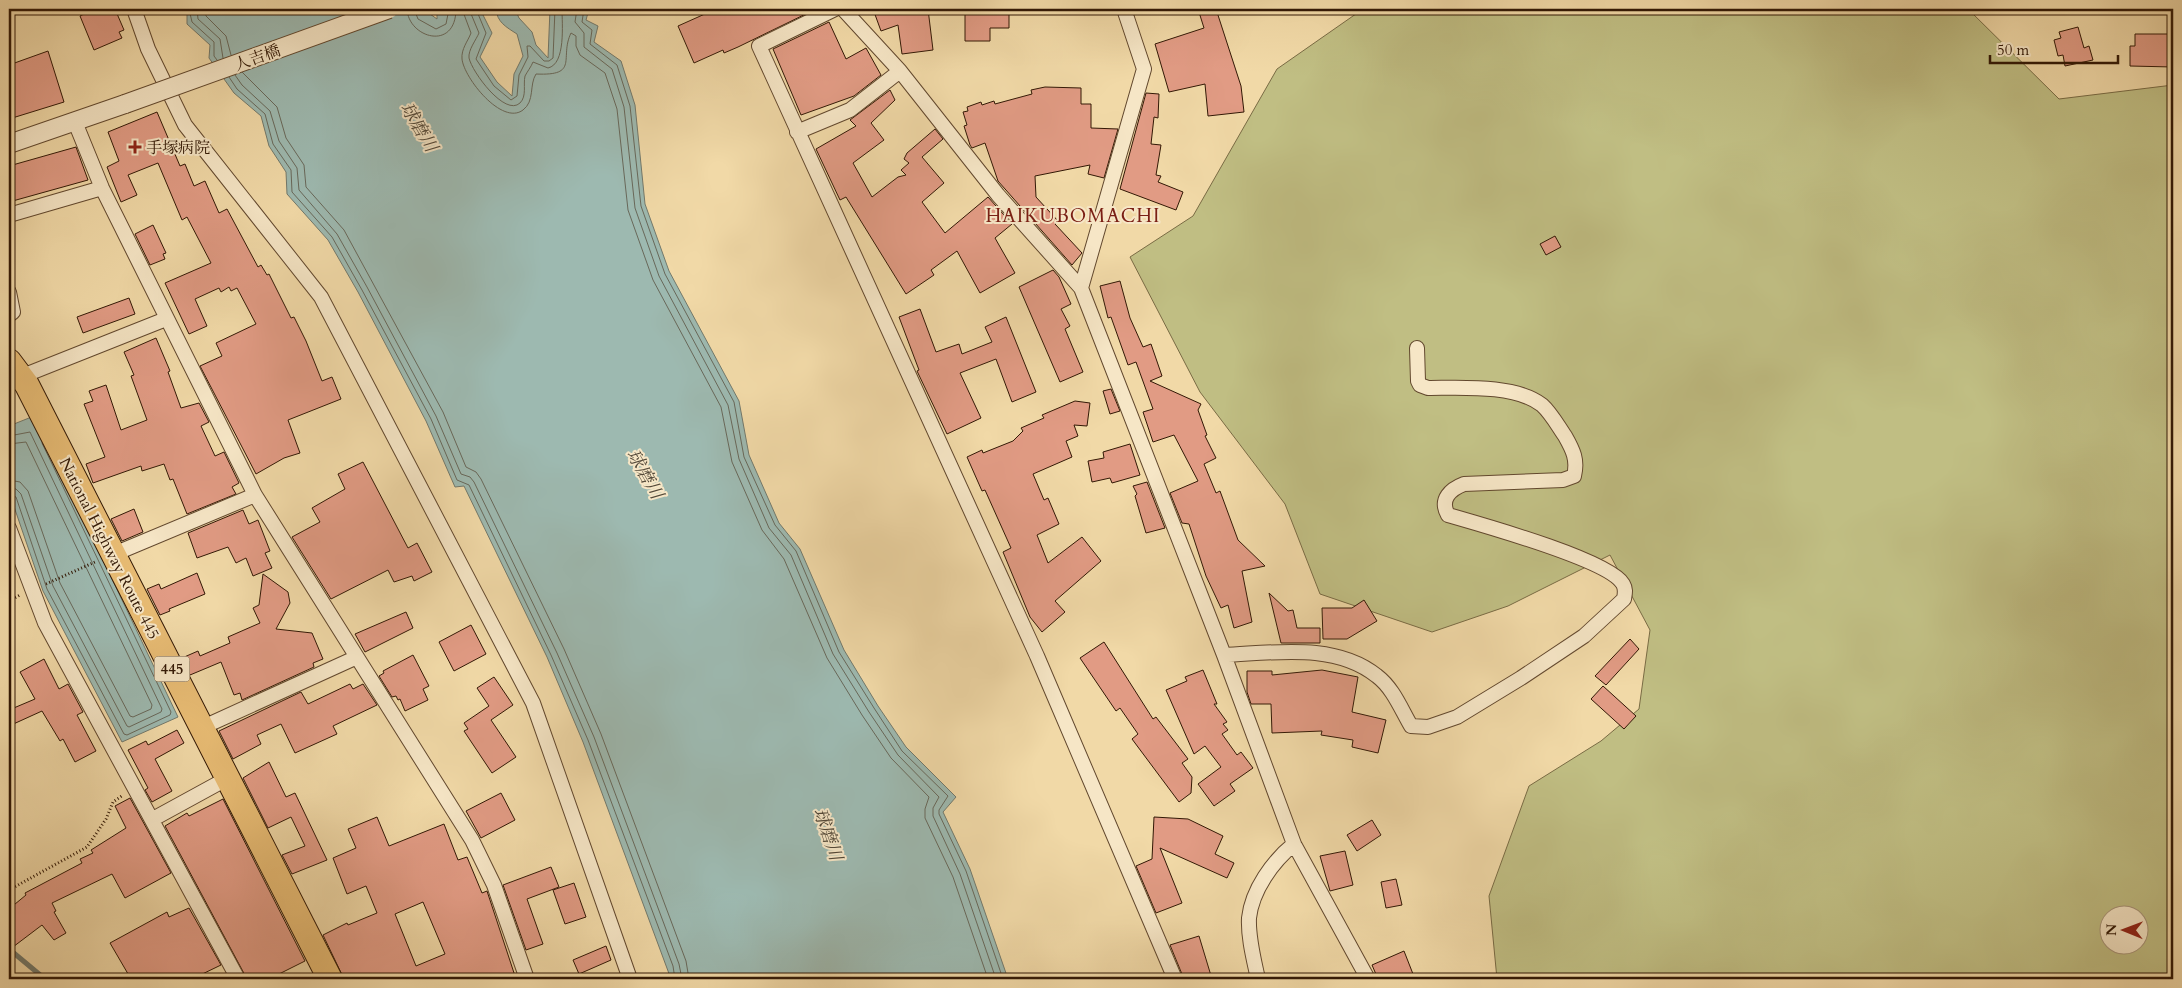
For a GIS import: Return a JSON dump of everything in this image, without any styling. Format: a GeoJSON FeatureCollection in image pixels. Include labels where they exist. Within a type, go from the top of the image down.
{"type":"FeatureCollection","features":[{"type":"Feature","properties":{"kind":"highway","name":"National Highway Route 445"},"geometry":{"type":"LineString","coordinates":[[15,369],[106,558],[228,778],[330,979]]}},
{"type":"Feature","properties":{"kind":"street"},"geometry":{"type":"LineString","coordinates":[[134,9],[148,49],[185,125],[321,296],[532,703],[630,979]]}},
{"type":"Feature","properties":{"kind":"street","name":"人吉橋"},"geometry":{"type":"LineString","coordinates":[[9,144],[389,9]]}},
{"type":"Feature","properties":{"kind":"street"},"geometry":{"type":"LineString","coordinates":[[835,9],[759,46],[1037,656],[1175,979]]}},
{"type":"Feature","properties":{"kind":"street"},"geometry":{"type":"LineString","coordinates":[[843,9],[900,71],[998,195],[1081,288],[1224,655],[1294,844],[1368,979]]}},
{"type":"Feature","properties":{"kind":"street"},"geometry":{"type":"LineString","coordinates":[[1081,288],[1144,69],[1124,9]]}},
{"type":"Feature","properties":{"kind":"street"},"geometry":{"type":"LineString","coordinates":[[797,132],[850,110],[900,71]]}},
{"type":"Feature","properties":{"kind":"street"},"geometry":{"type":"LineString","coordinates":[[75,122],[102,188],[254,495],[355,658],[472,840],[494,885],[527,979]]}},
{"type":"Feature","properties":{"kind":"street"},"geometry":{"type":"LineString","coordinates":[[9,215],[102,188]]}},
{"type":"Feature","properties":{"kind":"street"},"geometry":{"type":"LineString","coordinates":[[9,292],[13,312],[9,315]]}},
{"type":"Feature","properties":{"kind":"street"},"geometry":{"type":"LineString","coordinates":[[15,369],[166,320]]}},
{"type":"Feature","properties":{"kind":"street"},"geometry":{"type":"LineString","coordinates":[[1224,655],[1317,653],[1351,661],[1377,676],[1395,696],[1411,726],[1428,727],[1457,717],[1521,678],[1584,636],[1624,599],[1626,591],[1622,583],[1590,562],[1448,515],[1445,509],[1447,496],[1452,489],[1464,484],[1563,480],[1574,476],[1577,464],[1573,450],[1556,422],[1542,405],[1525,396],[1479,388],[1428,388],[1420,386],[1418,381],[1418,348]]}},
{"type":"Feature","properties":{"kind":"street"},"geometry":{"type":"LineString","coordinates":[[106,558],[254,495]]}},
{"type":"Feature","properties":{"kind":"street"},"geometry":{"type":"LineString","coordinates":[[9,528],[45,622],[136,786],[238,979]]}},
{"type":"Feature","properties":{"kind":"street"},"geometry":{"type":"LineString","coordinates":[[201,728],[355,658]]}},
{"type":"Feature","properties":{"kind":"street"},"geometry":{"type":"LineString","coordinates":[[153,820],[228,778]]}},
{"type":"Feature","properties":{"kind":"street"},"geometry":{"type":"LineString","coordinates":[[1258,979],[1253,958],[1249,919],[1253,904],[1278,857],[1294,844]]}},
{"type":"Feature","properties":{"kind":"path"},"geometry":{"type":"LineString","coordinates":[[40,587],[106,558]]}},
{"type":"Feature","properties":{"kind":"path"},"geometry":{"type":"LineString","coordinates":[[9,890],[87,847],[106,819],[113,802],[136,786]]}},
{"type":"Feature","properties":{"kind":"shaded area"},"geometry":{"type":"Polygon","coordinates":[[[1363,9],[1968,9],[2059,99],[2173,85],[2173,979],[1497,979],[1489,896],[1529,786],[1601,741],[1639,709],[1650,630],[1610,555],[1508,606],[1432,632],[1320,594],[1285,504],[1200,392],[1130,257],[1193,216],[1277,69],[1363,9]]]}},
{"type":"Feature","properties":{"kind":"water","name":"球磨川"},"geometry":{"type":"Polygon","coordinates":[[[183,9],[423,9],[437,19],[437,9],[480,9],[492,33],[480,57],[497,82],[512,96],[514,74],[523,56],[517,34],[500,21],[496,9],[515,9],[519,18],[532,32],[536,45],[548,58],[550,9],[589,9],[586,20],[598,26],[594,42],[621,61],[635,105],[645,204],[669,271],[739,401],[749,455],[779,523],[800,549],[844,650],[878,706],[906,747],[956,797],[943,812],[970,869],[1008,979],[671,979],[583,742],[547,657],[464,486],[455,487],[426,421],[358,292],[328,240],[287,194],[286,172],[269,146],[261,116],[234,93],[209,58],[210,45],[187,24],[187,13],[183,9]]]}},
{"type":"Feature","properties":{"kind":"water"},"geometry":{"type":"Polygon","coordinates":[[[34,416],[178,717],[122,742],[43,591],[9,492],[9,426],[34,416]]]}},
{"type":"Feature","properties":{"kind":"building"},"geometry":{"type":"Polygon","coordinates":[[[85,9],[115,9],[124,30],[119,32],[122,38],[94,50],[80,16],[86,13],[85,9]]]}},
{"type":"Feature","properties":{"kind":"building"},"geometry":{"type":"Polygon","coordinates":[[[716,9],[816,9],[738,47],[724,53],[723,50],[694,63],[678,26],[716,9]]]}},
{"type":"Feature","properties":{"kind":"building"},"geometry":{"type":"Polygon","coordinates":[[[873,9],[928,9],[933,50],[902,54],[898,25],[881,31],[873,9]]]}},
{"type":"Feature","properties":{"kind":"building"},"geometry":{"type":"Polygon","coordinates":[[[965,9],[1009,9],[1009,28],[990,28],[990,41],[965,41],[965,9]]]}},
{"type":"Feature","properties":{"kind":"building"},"geometry":{"type":"Polygon","coordinates":[[[1198,9],[1216,9],[1241,86],[1244,112],[1208,116],[1205,84],[1169,92],[1155,44],[1204,28],[1198,9]]]}},
{"type":"Feature","properties":{"kind":"building"},"geometry":{"type":"Polygon","coordinates":[[[829,22],[846,59],[866,48],[881,75],[854,96],[801,115],[773,49],[829,22]]]}},
{"type":"Feature","properties":{"kind":"building"},"geometry":{"type":"Polygon","coordinates":[[[2078,27],[2084,48],[2089,46],[2093,60],[2065,66],[2063,55],[2058,56],[2054,40],[2061,38],[2059,32],[2078,27]]]}},
{"type":"Feature","properties":{"kind":"building"},"geometry":{"type":"Polygon","coordinates":[[[2135,34],[2173,34],[2173,67],[2130,66],[2130,46],[2135,46],[2135,34]]]}},
{"type":"Feature","properties":{"kind":"building"},"geometry":{"type":"Polygon","coordinates":[[[48,51],[64,102],[9,119],[9,65],[48,51]]]}},
{"type":"Feature","properties":{"kind":"building"},"geometry":{"type":"Polygon","coordinates":[[[1045,87],[1081,88],[1081,104],[1091,104],[1091,128],[1118,129],[1104,178],[1088,174],[1090,165],[1035,176],[1036,197],[1058,221],[1055,224],[1082,253],[1072,265],[998,181],[985,143],[972,148],[964,126],[967,125],[963,112],[968,111],[967,107],[981,102],[982,105],[994,101],[995,104],[1032,94],[1031,90],[1045,87]]]}},
{"type":"Feature","properties":{"kind":"building"},"geometry":{"type":"Polygon","coordinates":[[[890,90],[895,100],[871,123],[884,140],[853,163],[872,197],[898,177],[906,175],[901,170],[909,163],[904,159],[907,153],[935,129],[943,139],[922,157],[944,183],[922,202],[945,233],[988,197],[1012,224],[995,238],[1015,273],[980,293],[957,251],[931,270],[934,275],[906,294],[846,197],[840,200],[816,149],[856,126],[850,120],[890,90]]]}},
{"type":"Feature","properties":{"kind":"building"},"geometry":{"type":"Polygon","coordinates":[[[1146,93],[1159,94],[1158,118],[1154,117],[1151,144],[1161,145],[1156,175],[1161,176],[1158,182],[1183,192],[1176,210],[1120,189],[1146,93]]]}},
{"type":"Feature","properties":{"kind":"building"},"geometry":{"type":"Polygon","coordinates":[[[157,112],[180,166],[185,164],[194,186],[205,181],[219,213],[227,209],[258,267],[261,265],[267,275],[269,274],[291,318],[294,317],[322,381],[332,377],[341,399],[288,420],[300,453],[284,458],[256,474],[200,366],[222,356],[216,343],[256,324],[237,288],[231,291],[229,287],[221,292],[219,288],[195,299],[207,326],[189,334],[165,283],[211,263],[187,217],[182,220],[158,163],[128,175],[137,195],[121,202],[107,167],[119,161],[108,132],[157,112]]]}},
{"type":"Feature","properties":{"kind":"building"},"geometry":{"type":"Polygon","coordinates":[[[76,147],[88,180],[9,202],[9,166],[76,147]]]}},
{"type":"Feature","properties":{"kind":"building"},"geometry":{"type":"Polygon","coordinates":[[[153,225],[166,253],[163,254],[165,259],[150,265],[135,234],[153,225]]]}},
{"type":"Feature","properties":{"kind":"building"},"geometry":{"type":"Polygon","coordinates":[[[1555,236],[1561,247],[1546,255],[1540,244],[1555,236]]]}},
{"type":"Feature","properties":{"kind":"building"},"geometry":{"type":"Polygon","coordinates":[[[1053,270],[1059,277],[1071,304],[1061,309],[1070,326],[1065,329],[1083,372],[1060,382],[1019,287],[1053,270]]]}},
{"type":"Feature","properties":{"kind":"building"},"geometry":{"type":"Polygon","coordinates":[[[1120,281],[1130,318],[1143,347],[1151,344],[1162,376],[1150,381],[1201,404],[1198,410],[1207,435],[1205,436],[1216,458],[1204,464],[1216,493],[1220,491],[1238,540],[1265,566],[1242,571],[1252,622],[1234,628],[1228,605],[1221,608],[1206,576],[1189,524],[1182,523],[1170,493],[1198,481],[1174,435],[1153,442],[1143,412],[1153,409],[1136,362],[1128,365],[1111,317],[1108,318],[1100,286],[1120,281]]]}},
{"type":"Feature","properties":{"kind":"building"},"geometry":{"type":"Polygon","coordinates":[[[129,298],[135,314],[83,333],[77,317],[129,298]]]}},
{"type":"Feature","properties":{"kind":"building"},"geometry":{"type":"Polygon","coordinates":[[[920,309],[936,352],[959,344],[962,354],[992,342],[985,327],[1006,317],[1036,392],[1012,402],[996,359],[960,373],[981,418],[947,434],[917,371],[919,370],[899,317],[920,309]]]}},
{"type":"Feature","properties":{"kind":"building"},"geometry":{"type":"Polygon","coordinates":[[[156,338],[170,371],[168,372],[181,408],[199,403],[209,422],[201,426],[215,456],[224,452],[239,483],[232,487],[236,494],[187,514],[173,479],[170,480],[164,464],[142,471],[141,466],[93,483],[86,464],[105,457],[84,404],[93,401],[89,391],[106,385],[121,430],[147,420],[131,376],[134,375],[124,352],[156,338]]]}},
{"type":"Feature","properties":{"kind":"building"},"geometry":{"type":"Polygon","coordinates":[[[1111,389],[1120,411],[1110,414],[1103,391],[1111,389]]]}},
{"type":"Feature","properties":{"kind":"building"},"geometry":{"type":"Polygon","coordinates":[[[1075,401],[1090,403],[1087,426],[1074,425],[1078,436],[1066,441],[1072,457],[1033,474],[1044,500],[1048,498],[1059,524],[1037,535],[1048,563],[1082,537],[1101,561],[1055,601],[1065,612],[1042,632],[1030,617],[1003,552],[1011,548],[985,490],[982,491],[967,457],[982,450],[983,453],[1013,441],[1023,431],[1021,428],[1044,418],[1042,415],[1075,401]]]}},
{"type":"Feature","properties":{"kind":"building"},"geometry":{"type":"Polygon","coordinates":[[[1130,444],[1140,475],[1112,483],[1110,478],[1092,482],[1088,461],[1104,458],[1103,452],[1130,444]]]}},
{"type":"Feature","properties":{"kind":"building"},"geometry":{"type":"Polygon","coordinates":[[[363,462],[408,548],[417,543],[432,572],[414,581],[412,576],[394,582],[388,570],[331,599],[292,537],[320,522],[312,508],[345,489],[338,474],[363,462]]]}},
{"type":"Feature","properties":{"kind":"building"},"geometry":{"type":"Polygon","coordinates":[[[1147,482],[1165,528],[1146,533],[1135,496],[1137,494],[1133,486],[1147,482]]]}},
{"type":"Feature","properties":{"kind":"building"},"geometry":{"type":"Polygon","coordinates":[[[134,509],[143,532],[122,541],[111,519],[134,509]]]}},
{"type":"Feature","properties":{"kind":"building"},"geometry":{"type":"Polygon","coordinates":[[[243,510],[249,524],[258,520],[270,551],[265,553],[272,568],[253,576],[246,558],[236,563],[228,547],[197,558],[188,533],[243,510]]]}},
{"type":"Feature","properties":{"kind":"building"},"geometry":{"type":"Polygon","coordinates":[[[197,573],[205,594],[169,609],[170,611],[160,615],[147,589],[159,584],[161,589],[197,573]]]}},
{"type":"Feature","properties":{"kind":"building"},"geometry":{"type":"Polygon","coordinates":[[[263,574],[288,592],[290,603],[276,629],[312,633],[323,659],[313,663],[314,667],[242,700],[240,693],[234,695],[221,662],[190,675],[182,658],[198,651],[200,656],[230,643],[228,637],[260,623],[253,608],[259,605],[263,574]]]}},
{"type":"Feature","properties":{"kind":"building"},"geometry":{"type":"Polygon","coordinates":[[[1269,593],[1288,611],[1293,610],[1297,628],[1320,628],[1320,643],[1281,643],[1269,593]]]}},
{"type":"Feature","properties":{"kind":"building"},"geometry":{"type":"Polygon","coordinates":[[[1364,600],[1377,621],[1347,639],[1323,639],[1322,608],[1352,608],[1364,600]]]}},
{"type":"Feature","properties":{"kind":"building"},"geometry":{"type":"Polygon","coordinates":[[[406,612],[413,628],[365,652],[355,634],[406,612]]]}},
{"type":"Feature","properties":{"kind":"building"},"geometry":{"type":"Polygon","coordinates":[[[471,625],[486,654],[454,671],[439,642],[471,625]]]}},
{"type":"Feature","properties":{"kind":"building"},"geometry":{"type":"Polygon","coordinates":[[[1630,639],[1639,649],[1606,685],[1595,676],[1630,639]]]}},
{"type":"Feature","properties":{"kind":"building"},"geometry":{"type":"Polygon","coordinates":[[[1104,642],[1153,719],[1156,717],[1188,759],[1182,763],[1192,777],[1191,793],[1179,802],[1132,739],[1138,734],[1120,708],[1116,711],[1080,658],[1104,642]]]}},
{"type":"Feature","properties":{"kind":"building"},"geometry":{"type":"Polygon","coordinates":[[[413,655],[429,686],[423,689],[428,700],[405,711],[400,699],[398,700],[396,696],[392,697],[379,676],[384,673],[383,671],[413,655]]]}},
{"type":"Feature","properties":{"kind":"building"},"geometry":{"type":"Polygon","coordinates":[[[44,659],[59,689],[68,684],[83,712],[77,715],[96,751],[75,762],[63,739],[60,741],[42,711],[9,726],[9,710],[35,699],[20,672],[44,659]]]}},
{"type":"Feature","properties":{"kind":"building"},"geometry":{"type":"Polygon","coordinates":[[[1203,670],[1217,704],[1214,704],[1227,722],[1223,724],[1228,730],[1222,734],[1237,755],[1241,752],[1253,768],[1230,784],[1235,791],[1214,806],[1198,784],[1221,767],[1205,746],[1194,754],[1166,690],[1187,681],[1185,677],[1203,670]]]}},
{"type":"Feature","properties":{"kind":"building"},"geometry":{"type":"Polygon","coordinates":[[[1322,670],[1358,677],[1352,712],[1386,720],[1378,753],[1352,747],[1353,740],[1321,735],[1322,731],[1272,733],[1271,704],[1251,704],[1247,692],[1247,671],[1272,671],[1272,675],[1322,670]]]}},
{"type":"Feature","properties":{"kind":"building"},"geometry":{"type":"Polygon","coordinates":[[[494,677],[513,705],[491,720],[516,757],[492,773],[464,731],[468,729],[464,723],[489,706],[477,688],[494,677]]]}},
{"type":"Feature","properties":{"kind":"building"},"geometry":{"type":"Polygon","coordinates":[[[350,684],[353,689],[363,684],[377,705],[333,726],[337,734],[295,753],[281,724],[257,735],[261,744],[233,759],[219,731],[301,692],[308,704],[350,684]]]}},
{"type":"Feature","properties":{"kind":"building"},"geometry":{"type":"Polygon","coordinates":[[[1603,686],[1636,716],[1624,729],[1591,699],[1603,686]]]}},
{"type":"Feature","properties":{"kind":"building"},"geometry":{"type":"Polygon","coordinates":[[[177,730],[184,743],[155,759],[172,791],[152,802],[145,790],[148,788],[128,750],[146,741],[148,745],[177,730]]]}},
{"type":"Feature","properties":{"kind":"building"},"geometry":{"type":"Polygon","coordinates":[[[269,762],[286,797],[295,793],[327,860],[292,874],[282,855],[305,846],[291,817],[268,828],[243,778],[269,762]]]}},
{"type":"Feature","properties":{"kind":"building"},"geometry":{"type":"Polygon","coordinates":[[[501,793],[515,820],[481,838],[466,811],[501,793]]]}},
{"type":"Feature","properties":{"kind":"building"},"geometry":{"type":"Polygon","coordinates":[[[130,798],[171,873],[125,898],[112,874],[52,903],[56,911],[54,912],[66,933],[54,940],[42,925],[9,950],[9,909],[26,895],[25,893],[82,863],[80,859],[93,853],[91,850],[126,828],[115,806],[130,798]]]}},
{"type":"Feature","properties":{"kind":"building"},"geometry":{"type":"Polygon","coordinates":[[[223,799],[305,961],[269,979],[247,979],[165,826],[187,813],[189,816],[223,799]]]}},
{"type":"Feature","properties":{"kind":"building"},"geometry":{"type":"Polygon","coordinates":[[[377,817],[389,846],[444,824],[458,860],[467,857],[482,893],[487,891],[516,979],[344,979],[323,935],[347,923],[348,925],[377,913],[366,886],[347,894],[333,858],[356,848],[348,829],[377,817]],[[423,902],[395,914],[416,966],[445,954],[423,902]]]}},
{"type":"Feature","properties":{"kind":"building"},"geometry":{"type":"Polygon","coordinates":[[[1154,817],[1188,819],[1223,836],[1215,854],[1234,863],[1227,878],[1160,848],[1182,903],[1156,913],[1136,866],[1152,859],[1154,817]]]}},
{"type":"Feature","properties":{"kind":"building"},"geometry":{"type":"Polygon","coordinates":[[[1372,820],[1381,835],[1357,851],[1347,835],[1372,820]]]}},
{"type":"Feature","properties":{"kind":"building"},"geometry":{"type":"Polygon","coordinates":[[[1345,851],[1353,885],[1330,891],[1320,856],[1345,851]]]}},
{"type":"Feature","properties":{"kind":"building"},"geometry":{"type":"Polygon","coordinates":[[[551,867],[559,887],[527,899],[543,944],[526,950],[503,885],[551,867]]]}},
{"type":"Feature","properties":{"kind":"building"},"geometry":{"type":"Polygon","coordinates":[[[1396,879],[1402,905],[1386,908],[1381,882],[1396,879]]]}},
{"type":"Feature","properties":{"kind":"building"},"geometry":{"type":"Polygon","coordinates":[[[574,883],[586,917],[565,924],[553,890],[574,883]]]}},
{"type":"Feature","properties":{"kind":"building"},"geometry":{"type":"Polygon","coordinates":[[[189,908],[221,965],[192,979],[131,979],[110,943],[167,912],[169,917],[189,908]]]}},
{"type":"Feature","properties":{"kind":"building"},"geometry":{"type":"Polygon","coordinates":[[[1199,936],[1212,979],[1184,979],[1170,945],[1199,936]]]}},
{"type":"Feature","properties":{"kind":"building"},"geometry":{"type":"Polygon","coordinates":[[[606,946],[611,960],[579,974],[573,960],[606,946]]]}},
{"type":"Feature","properties":{"kind":"building"},"geometry":{"type":"Polygon","coordinates":[[[1404,951],[1413,974],[1407,976],[1408,979],[1378,979],[1372,965],[1404,951]]]}},
{"type":"Feature","properties":{"kind":"waterway"},"geometry":{"type":"LineString","coordinates":[[9,949],[45,979]]}},
{"type":"Feature","properties":{"kind":"place","name":"手塚病院"},"geometry":{"type":"Point","coordinates":[135,147]}},
{"type":"Feature","properties":{"kind":"district","name":"HAIKUBOMACHI"},"geometry":{"type":"Point","coordinates":[1073,215]}}]}
